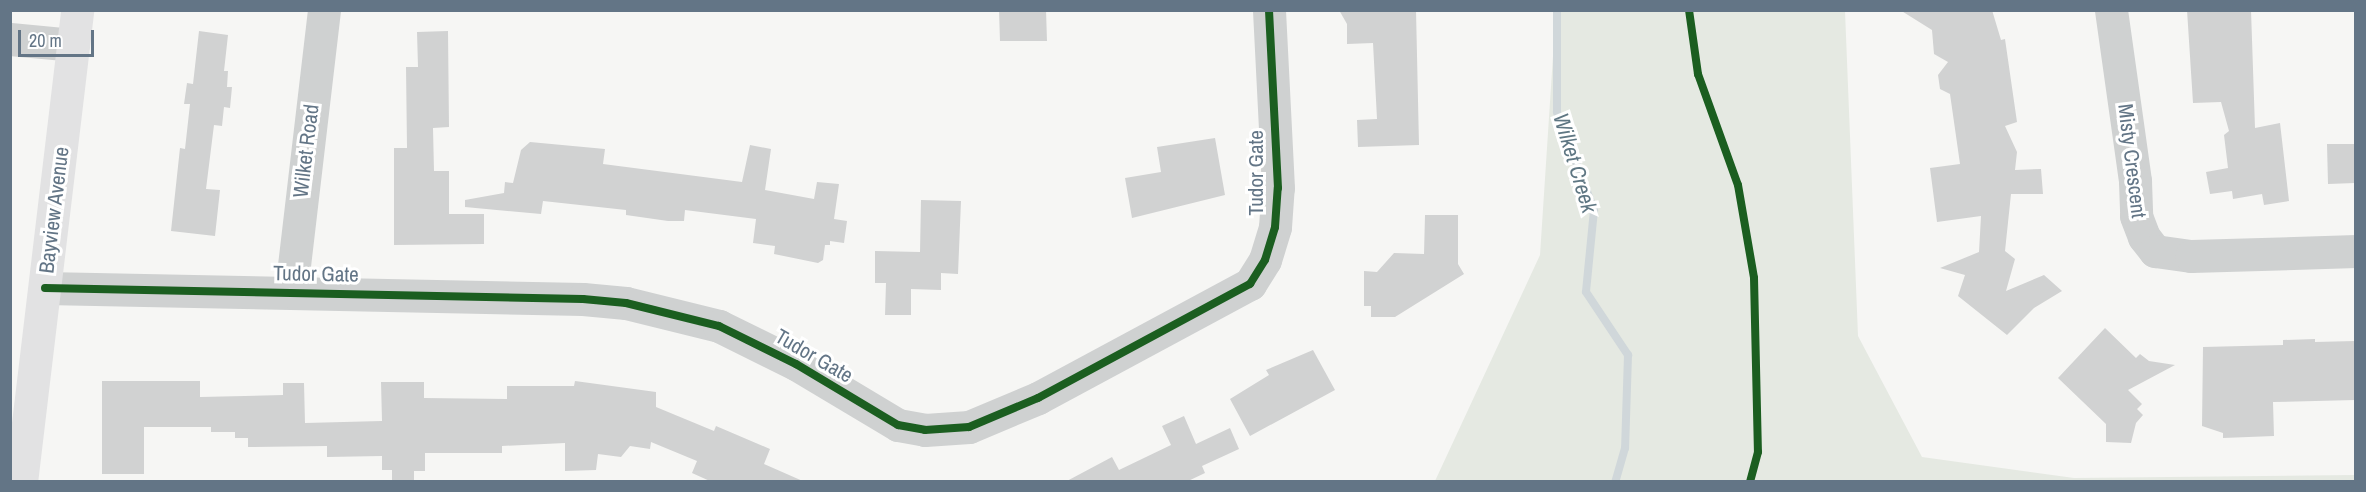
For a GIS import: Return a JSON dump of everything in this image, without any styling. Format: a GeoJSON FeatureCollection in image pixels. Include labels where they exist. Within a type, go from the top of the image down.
{"type":"FeatureCollection","features":[{"type":"Feature","properties":{"kind":"main road","name":"Bayview Avenue"},"geometry":{"type":"LineString","coordinates":[[21,482],[77,10]]}},
{"type":"Feature","properties":{"kind":"street","name":"Wilket Road"},"geometry":{"type":"LineString","coordinates":[[291,291],[324,10]]}},
{"type":"Feature","properties":{"kind":"street","name":"Tudor Gate"},"geometry":{"type":"LineString","coordinates":[[45,288],[291,291],[626,303],[719,326],[796,364],[898,425],[925,430],[969,426],[1038,398],[1250,284],[1265,260],[1275,227],[1278,188],[1269,10]]}},
{"type":"Feature","properties":{"kind":"street","name":"Misty Crescent"},"geometry":{"type":"LineString","coordinates":[[2111,10],[2135,181],[2136,216],[2144,237],[2156,251],[2191,256],[2355,251]]}},
{"type":"Feature","properties":{"kind":"street"},"geometry":{"type":"LineString","coordinates":[[10,39],[73,45]]}},
{"type":"Feature","properties":{"kind":"shaded area"},"geometry":{"type":"Polygon","coordinates":[[[1556,10],[1845,11],[1858,336],[1922,457],[2074,478],[2355,475],[2355,481],[1435,481],[1540,255],[1556,10]]]}},
{"type":"Feature","properties":{"kind":"building"},"geometry":{"type":"Polygon","coordinates":[[[999,10],[1046,10],[1047,41],[1000,41],[999,10]]]}},
{"type":"Feature","properties":{"kind":"building"},"geometry":{"type":"Polygon","coordinates":[[[1339,10],[1416,10],[1419,145],[1358,147],[1357,120],[1377,119],[1373,43],[1347,44],[1347,24],[1339,10]]]}},
{"type":"Feature","properties":{"kind":"building"},"geometry":{"type":"Polygon","coordinates":[[[1900,10],[1992,10],[2001,40],[2005,39],[2017,122],[2005,126],[2017,152],[2015,170],[2041,169],[2043,194],[2011,194],[2005,251],[2015,259],[2006,291],[2044,275],[2062,291],[2034,308],[2007,335],[1958,296],[1965,275],[1940,268],[1979,252],[1981,216],[1937,222],[1930,168],[1960,164],[1950,94],[1940,89],[1938,75],[1948,62],[1934,54],[1932,30],[1900,10]]]}},
{"type":"Feature","properties":{"kind":"building"},"geometry":{"type":"Polygon","coordinates":[[[2187,10],[2251,10],[2255,128],[2280,123],[2289,201],[2264,205],[2262,194],[2233,199],[2232,191],[2210,194],[2206,172],[2228,168],[2224,135],[2229,131],[2221,102],[2193,103],[2187,10]]]}},
{"type":"Feature","properties":{"kind":"building"},"geometry":{"type":"Polygon","coordinates":[[[199,31],[228,35],[224,71],[228,71],[227,87],[232,87],[230,108],[224,107],[222,126],[214,125],[206,189],[220,190],[215,236],[171,231],[180,148],[185,149],[190,104],[184,104],[187,83],[193,84],[199,31]]]}},
{"type":"Feature","properties":{"kind":"building"},"geometry":{"type":"Polygon","coordinates":[[[448,31],[449,127],[433,128],[434,171],[449,171],[449,214],[484,214],[484,244],[394,245],[394,148],[407,148],[406,67],[418,67],[417,32],[448,31]]]}},
{"type":"Feature","properties":{"kind":"building"},"geometry":{"type":"Polygon","coordinates":[[[1215,138],[1225,195],[1132,218],[1125,178],[1161,172],[1157,147],[1215,138]]]}},
{"type":"Feature","properties":{"kind":"building"},"geometry":{"type":"Polygon","coordinates":[[[530,142],[605,149],[603,164],[742,182],[750,145],[771,149],[765,190],[814,199],[817,182],[839,184],[834,219],[847,221],[844,243],[830,241],[830,245],[825,245],[823,260],[818,263],[774,254],[775,246],[753,243],[756,219],[685,210],[684,221],[668,221],[626,215],[626,210],[543,201],[541,214],[465,207],[465,200],[504,193],[505,182],[513,183],[521,150],[530,142]]]}},
{"type":"Feature","properties":{"kind":"building"},"geometry":{"type":"Polygon","coordinates":[[[2327,144],[2355,144],[2355,183],[2328,184],[2327,144]]]}},
{"type":"Feature","properties":{"kind":"building"},"geometry":{"type":"Polygon","coordinates":[[[921,200],[961,201],[958,274],[941,273],[941,290],[911,289],[911,315],[885,315],[886,283],[875,283],[875,251],[920,252],[921,200]]]}},
{"type":"Feature","properties":{"kind":"building"},"geometry":{"type":"Polygon","coordinates":[[[1425,215],[1458,215],[1458,264],[1464,274],[1395,317],[1371,317],[1371,306],[1364,306],[1364,271],[1377,272],[1394,253],[1424,254],[1425,215]]]}},
{"type":"Feature","properties":{"kind":"building"},"geometry":{"type":"Polygon","coordinates":[[[2105,328],[2136,358],[2140,354],[2149,361],[2175,365],[2128,390],[2142,404],[2137,409],[2143,415],[2136,423],[2131,443],[2106,442],[2106,424],[2058,378],[2105,328]]]}},
{"type":"Feature","properties":{"kind":"building"},"geometry":{"type":"Polygon","coordinates":[[[2315,339],[2315,342],[2355,341],[2355,400],[2273,402],[2274,436],[2223,438],[2223,433],[2202,426],[2203,347],[2283,345],[2283,340],[2315,339]]]}},
{"type":"Feature","properties":{"kind":"building"},"geometry":{"type":"Polygon","coordinates":[[[1313,350],[1335,390],[1250,436],[1230,399],[1269,375],[1266,370],[1313,350]]]}},
{"type":"Feature","properties":{"kind":"building"},"geometry":{"type":"Polygon","coordinates":[[[102,381],[200,381],[200,397],[283,395],[283,383],[304,383],[305,423],[382,421],[381,382],[424,382],[424,398],[507,399],[507,386],[574,386],[575,381],[656,392],[656,407],[714,431],[716,426],[770,449],[764,464],[805,482],[712,482],[692,473],[697,461],[651,442],[650,449],[630,446],[621,457],[598,454],[596,470],[565,471],[565,443],[502,446],[502,453],[425,453],[425,471],[414,471],[414,482],[392,482],[392,470],[382,470],[382,456],[327,457],[327,446],[248,447],[248,438],[235,438],[235,432],[211,432],[211,427],[144,427],[144,474],[102,474],[102,381]]]}},
{"type":"Feature","properties":{"kind":"building"},"geometry":{"type":"Polygon","coordinates":[[[1184,416],[1196,444],[1230,428],[1239,449],[1202,466],[1205,473],[1186,482],[1065,482],[1112,457],[1119,470],[1171,445],[1162,426],[1184,416]]]}},
{"type":"Feature","properties":{"kind":"waterway","name":"Wilket Creek"},"geometry":{"type":"LineString","coordinates":[[1557,10],[1557,112],[1594,210],[1586,292],[1628,355],[1625,448],[1615,482]]}},
{"type":"Feature","properties":{"kind":"cycle path"},"geometry":{"type":"LineString","coordinates":[[45,288],[583,299],[626,303],[719,326],[796,364],[898,425],[925,430],[969,427],[1038,398],[1250,284],[1265,260],[1275,227],[1278,188],[1269,10]]}},
{"type":"Feature","properties":{"kind":"cycle path"},"geometry":{"type":"LineString","coordinates":[[1689,10],[1698,74],[1738,185],[1754,278],[1758,452],[1750,482]]}}]}
